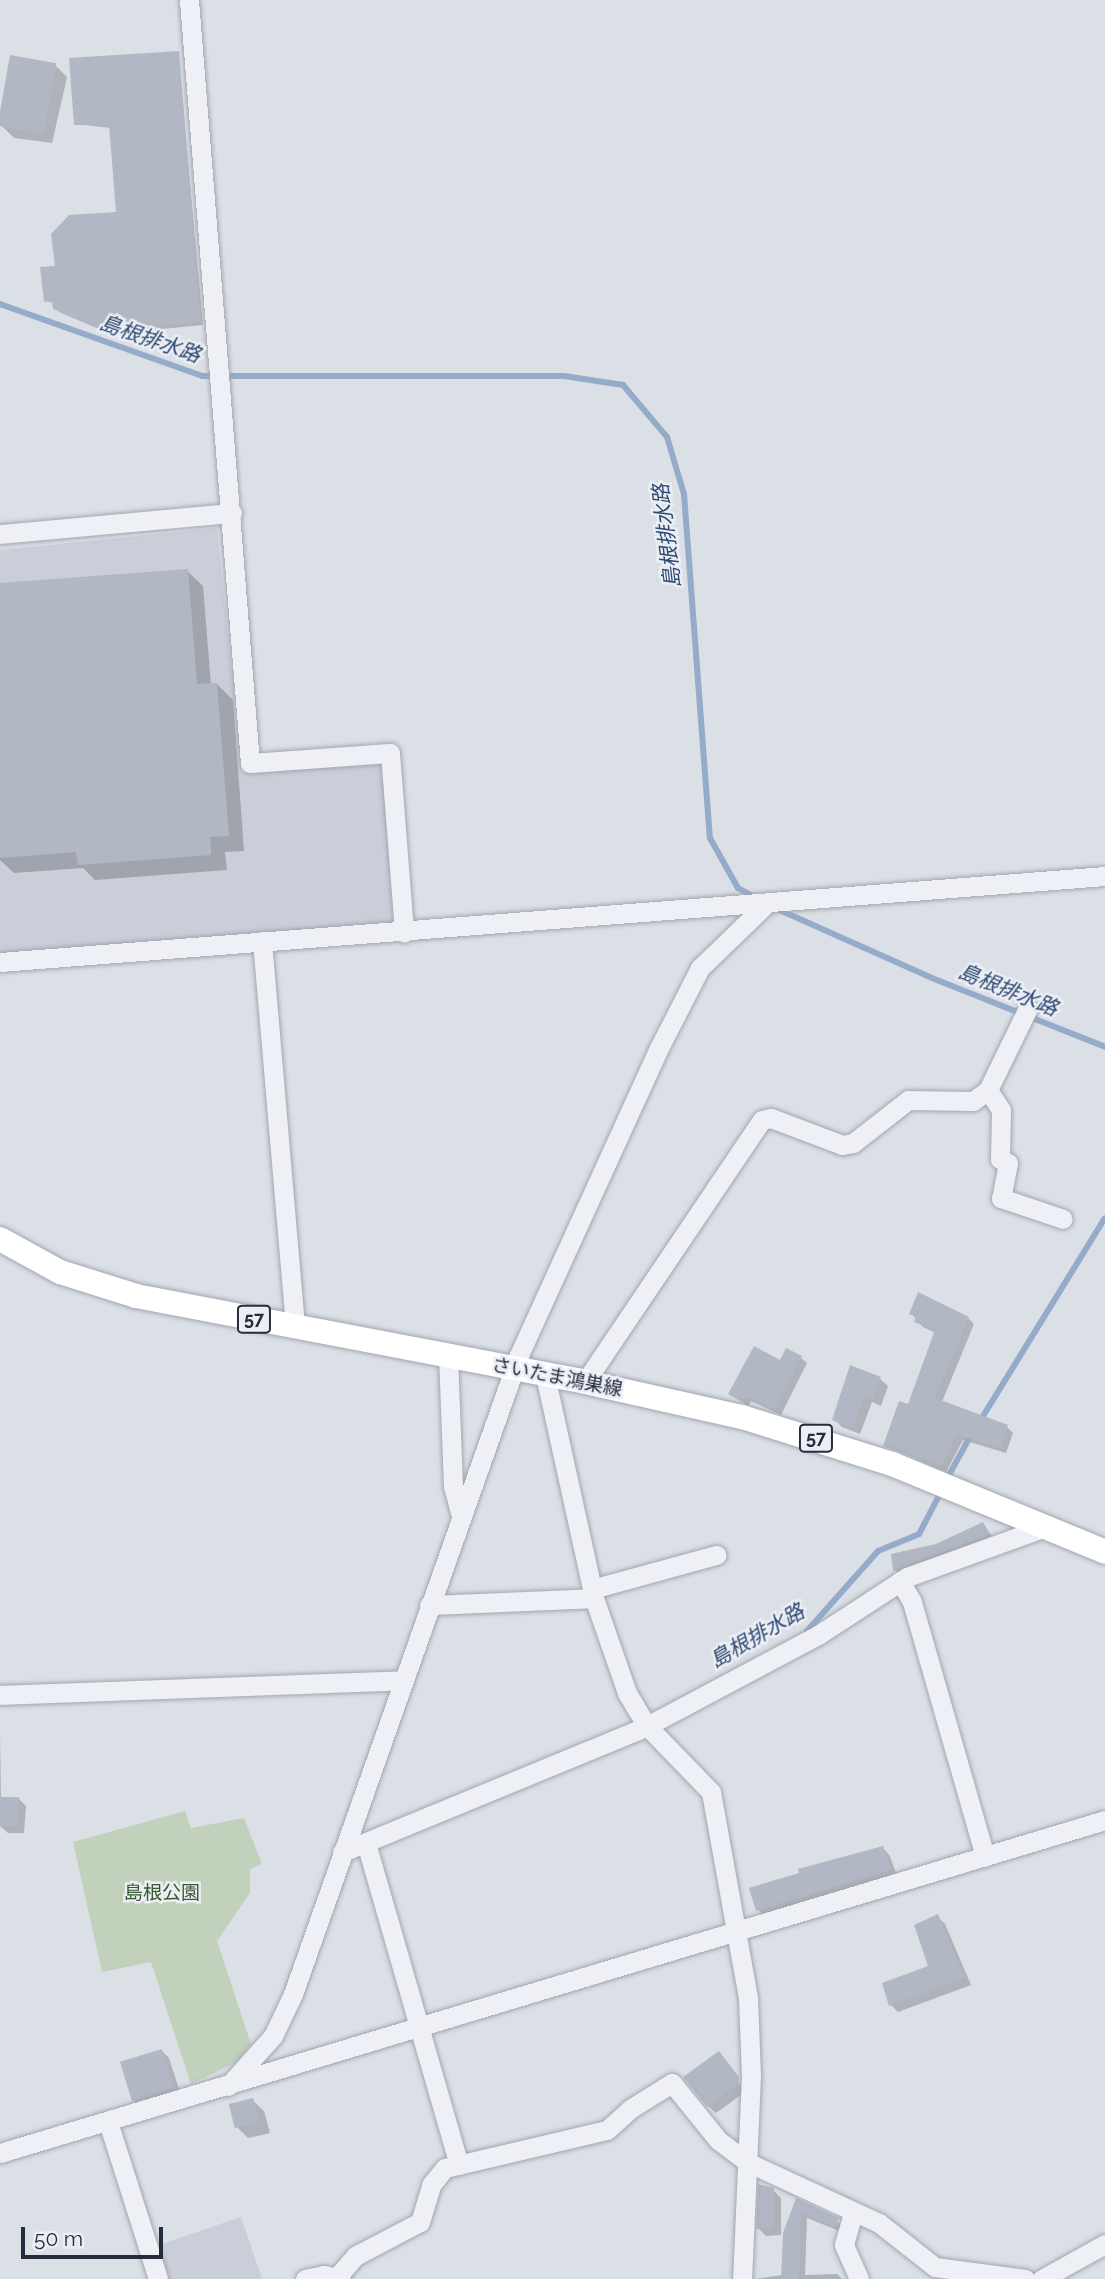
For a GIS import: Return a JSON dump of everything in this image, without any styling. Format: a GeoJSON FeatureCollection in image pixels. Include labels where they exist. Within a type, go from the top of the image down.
{"type":"FeatureCollection","features":[{"type":"Feature","properties":{"kind":"main road","name":"さいたま鴻巣線"},"geometry":{"type":"LineString","coordinates":[[1,1242],[100,1287],[512,1370],[585,1382],[825,1441],[1048,1526],[1105,1552]]}},
{"type":"Feature","properties":{"kind":"street"},"geometry":{"type":"LineString","coordinates":[[189,0],[250,763],[390,754],[404,932]]}},
{"type":"Feature","properties":{"kind":"street"},"geometry":{"type":"LineString","coordinates":[[0,534],[232,513]]}},
{"type":"Feature","properties":{"kind":"street"},"geometry":{"type":"LineString","coordinates":[[0,962],[764,906],[1105,876]]}},
{"type":"Feature","properties":{"kind":"street"},"geometry":{"type":"LineString","coordinates":[[228,2086],[273,2036],[293,1994],[512,1370],[659,1048],[700,968],[764,906]]}},
{"type":"Feature","properties":{"kind":"street"},"geometry":{"type":"LineString","coordinates":[[262,941],[295,1326]]}},
{"type":"Feature","properties":{"kind":"street"},"geometry":{"type":"LineString","coordinates":[[585,1382],[762,1120],[771,1118],[842,1145],[853,1143],[908,1100],[973,1101],[988,1090],[1028,1008]]}},
{"type":"Feature","properties":{"kind":"street"},"geometry":{"type":"LineString","coordinates":[[988,1090],[1001,1110],[1000,1159],[1008,1163],[1001,1198],[1063,1219]]}},
{"type":"Feature","properties":{"kind":"street"},"geometry":{"type":"LineString","coordinates":[[447,1356],[453,1486],[461,1516]]}},
{"type":"Feature","properties":{"kind":"street"},"geometry":{"type":"LineString","coordinates":[[545,1375],[593,1594],[643,1720],[712,1792],[737,1934],[750,2036],[742,2279]]}},
{"type":"Feature","properties":{"kind":"street"},"geometry":{"type":"LineString","coordinates":[[342,1852],[643,1720],[818,1635],[900,1581],[1048,1526]]}},
{"type":"Feature","properties":{"kind":"street"},"geometry":{"type":"LineString","coordinates":[[429,1605],[593,1594],[716,1555]]}},
{"type":"Feature","properties":{"kind":"street"},"geometry":{"type":"LineString","coordinates":[[900,1581],[912,1602],[985,1857]]}},
{"type":"Feature","properties":{"kind":"street"},"geometry":{"type":"LineString","coordinates":[[0,1695],[402,1680]]}},
{"type":"Feature","properties":{"kind":"street"},"geometry":{"type":"LineString","coordinates":[[0,2153],[737,1934],[1105,1820]]}},
{"type":"Feature","properties":{"kind":"street"},"geometry":{"type":"LineString","coordinates":[[366,1843],[460,2165]]}},
{"type":"Feature","properties":{"kind":"street"},"geometry":{"type":"LineString","coordinates":[[305,2279],[339,2278],[355,2256],[421,2222],[432,2185],[445,2168],[607,2130],[630,2109],[672,2083],[718,2140],[747,2161],[879,2223],[935,2267],[1025,2279]]}},
{"type":"Feature","properties":{"kind":"street"},"geometry":{"type":"LineString","coordinates":[[108,2122],[158,2279]]}},
{"type":"Feature","properties":{"kind":"street"},"geometry":{"type":"LineString","coordinates":[[853,2213],[844,2245],[859,2279]]}},
{"type":"Feature","properties":{"kind":"street"},"geometry":{"type":"LineString","coordinates":[[1042,2279],[1105,2244]]}},
{"type":"Feature","properties":{"kind":"shaded area"},"geometry":{"type":"Polygon","coordinates":[[[217,528],[242,772],[383,762],[393,924],[0,954],[0,550],[217,528]]]}},
{"type":"Feature","properties":{"kind":"shaded area"},"geometry":{"type":"Polygon","coordinates":[[[241,2217],[262,2279],[167,2279],[156,2246],[241,2217]]]}},
{"type":"Feature","properties":{"kind":"green space","name":"島根公園"},"geometry":{"type":"Polygon","coordinates":[[[185,1811],[191,1828],[244,1818],[262,1864],[250,1869],[250,1893],[217,1941],[251,2044],[237,2062],[191,2084],[151,1962],[102,1972],[73,1842],[185,1811]]]}},
{"type":"Feature","properties":{"kind":"building"},"geometry":{"type":"Polygon","coordinates":[[[179,51],[201,322],[106,331],[53,309],[52,300],[44,302],[40,267],[55,266],[51,234],[69,215],[116,212],[109,125],[74,125],[69,58],[179,51]]]}},
{"type":"Feature","properties":{"kind":"building"},"geometry":{"type":"Polygon","coordinates":[[[10,55],[56,63],[44,134],[0,126],[10,55]]]}},
{"type":"Feature","properties":{"kind":"building"},"geometry":{"type":"Polygon","coordinates":[[[188,569],[197,684],[217,683],[229,836],[210,837],[211,855],[78,865],[76,852],[0,858],[0,583],[188,569]]]}},
{"type":"Feature","properties":{"kind":"building"},"geometry":{"type":"Polygon","coordinates":[[[918,1292],[969,1317],[935,1398],[1008,1425],[1000,1448],[956,1435],[940,1467],[883,1446],[899,1401],[908,1404],[935,1330],[914,1322],[916,1317],[909,1314],[918,1292]]]}},
{"type":"Feature","properties":{"kind":"building"},"geometry":{"type":"Polygon","coordinates":[[[754,1346],[780,1360],[786,1348],[802,1356],[774,1410],[745,1396],[742,1402],[728,1394],[754,1346]]]}},
{"type":"Feature","properties":{"kind":"building"},"geometry":{"type":"Polygon","coordinates":[[[850,1365],[881,1377],[873,1399],[864,1396],[853,1428],[832,1420],[850,1365]]]}},
{"type":"Feature","properties":{"kind":"building"},"geometry":{"type":"Polygon","coordinates":[[[983,1522],[990,1534],[893,1571],[891,1554],[936,1544],[983,1522]]]}},
{"type":"Feature","properties":{"kind":"building"},"geometry":{"type":"Polygon","coordinates":[[[0,1797],[19,1797],[19,1826],[0,1826],[0,1797]]]}},
{"type":"Feature","properties":{"kind":"building"},"geometry":{"type":"Polygon","coordinates":[[[883,1846],[891,1870],[756,1911],[749,1888],[799,1873],[798,1869],[883,1846]]]}},
{"type":"Feature","properties":{"kind":"building"},"geometry":{"type":"Polygon","coordinates":[[[938,1914],[965,1978],[889,2006],[882,1983],[928,1966],[914,1925],[938,1914]]]}},
{"type":"Feature","properties":{"kind":"building"},"geometry":{"type":"Polygon","coordinates":[[[162,2049],[174,2088],[132,2101],[120,2062],[162,2049]]]}},
{"type":"Feature","properties":{"kind":"building"},"geometry":{"type":"Polygon","coordinates":[[[719,2051],[739,2077],[738,2084],[707,2107],[683,2077],[719,2051]]]}},
{"type":"Feature","properties":{"kind":"building"},"geometry":{"type":"Polygon","coordinates":[[[253,2098],[259,2122],[235,2128],[229,2104],[253,2098]]]}},
{"type":"Feature","properties":{"kind":"building"},"geometry":{"type":"Polygon","coordinates":[[[758,2184],[774,2188],[774,2228],[756,2229],[758,2184]]]}},
{"type":"Feature","properties":{"kind":"building"},"geometry":{"type":"Polygon","coordinates":[[[796,2198],[839,2218],[835,2227],[801,2213],[799,2279],[781,2279],[783,2233],[796,2198]]]}},
{"type":"Feature","properties":{"kind":"waterway","name":"島根排水路"},"geometry":{"type":"LineString","coordinates":[[0,304],[202,376],[564,376],[623,385],[667,437],[684,494],[710,838],[738,888],[756,898]]}},
{"type":"Feature","properties":{"kind":"waterway","name":"島根排水路"},"geometry":{"type":"LineString","coordinates":[[775,908],[932,978],[1105,1047]]}},
{"type":"Feature","properties":{"kind":"waterway","name":"島根排水路"},"geometry":{"type":"LineString","coordinates":[[980,1421],[1105,1218]]}},
{"type":"Feature","properties":{"kind":"waterway","name":"島根排水路"},"geometry":{"type":"LineString","coordinates":[[945,1482],[972,1433]]}},
{"type":"Feature","properties":{"kind":"waterway","name":"島根排水路"},"geometry":{"type":"LineString","coordinates":[[807,1631],[878,1551],[919,1534],[941,1492]]}}]}
